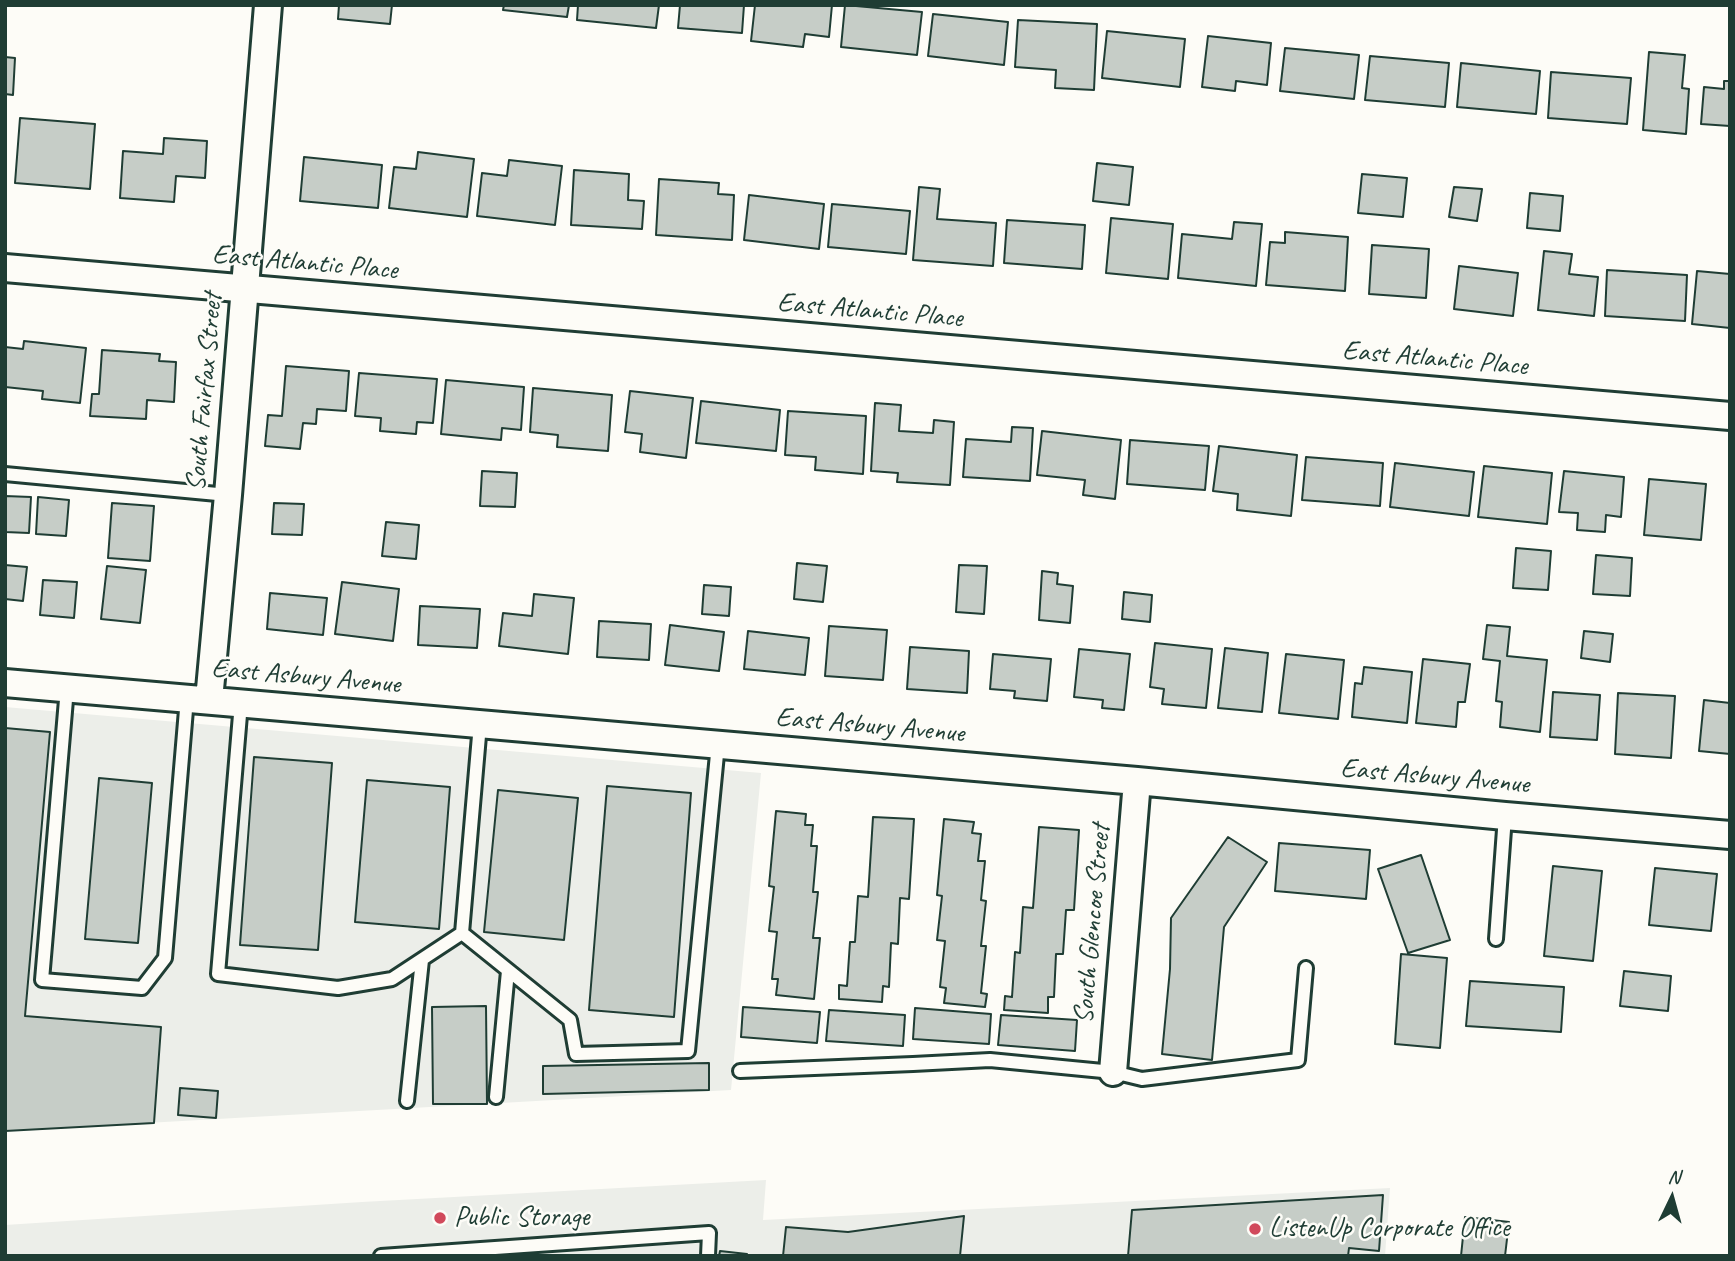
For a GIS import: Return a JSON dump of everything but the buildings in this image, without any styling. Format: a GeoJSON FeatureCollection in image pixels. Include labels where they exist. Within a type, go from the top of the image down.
{"type":"FeatureCollection","features":[{"type":"Feature","properties":{"kind":"street","name":"South Fairfax Street"},"geometry":{"type":"LineString","coordinates":[[198,699],[228,495],[268,5]]}},
{"type":"Feature","properties":{"kind":"street","name":"East Atlantic Place"},"geometry":{"type":"LineString","coordinates":[[5,268],[1730,416]]}},
{"type":"Feature","properties":{"kind":"street","name":"East Asbury Avenue"},"geometry":{"type":"LineString","coordinates":[[5,682],[1136,780],[1730,835]]}},
{"type":"Feature","properties":{"kind":"street","name":"South Glencoe Street"},"geometry":{"type":"LineString","coordinates":[[1113,1072],[1136,780]]}},
{"type":"Feature","properties":{"kind":"lane"},"geometry":{"type":"LineString","coordinates":[[5,474],[228,495]]}},
{"type":"Feature","properties":{"kind":"lane"},"geometry":{"type":"LineString","coordinates":[[66,688],[42,980],[142,988],[165,958],[198,699]]}},
{"type":"Feature","properties":{"kind":"lane"},"geometry":{"type":"LineString","coordinates":[[241,703],[218,974],[338,988],[392,979],[462,933]]}},
{"type":"Feature","properties":{"kind":"lane"},"geometry":{"type":"LineString","coordinates":[[462,933],[480,724]]}},
{"type":"Feature","properties":{"kind":"lane"},"geometry":{"type":"LineString","coordinates":[[462,933],[570,1020],[576,1054],[688,1051],[718,744]]}},
{"type":"Feature","properties":{"kind":"lane"},"geometry":{"type":"LineString","coordinates":[[1496,939],[1506,816]]}},
{"type":"Feature","properties":{"kind":"lane"},"geometry":{"type":"LineString","coordinates":[[407,1101],[422,960]]}},
{"type":"Feature","properties":{"kind":"lane"},"geometry":{"type":"LineString","coordinates":[[740,1071],[913,1065],[990,1059],[1113,1072],[1142,1079],[1297,1060],[1306,968]]}},
{"type":"Feature","properties":{"kind":"lane"},"geometry":{"type":"LineString","coordinates":[[496,1097],[508,971]]}},
{"type":"Feature","properties":{"kind":"lane"},"geometry":{"type":"LineString","coordinates":[[380,1256],[709,1233],[708,1256]]}},
{"type":"Feature","properties":{"kind":"shaded area"},"geometry":{"type":"Polygon","coordinates":[[[5,707],[761,773],[731,1090],[5,1131],[5,707]]]}},
{"type":"Feature","properties":{"kind":"shaded area"},"geometry":{"type":"Polygon","coordinates":[[[766,1180],[763,1220],[1390,1188],[1385,1256],[5,1256],[5,1225],[766,1180]]]}},
{"type":"Feature","properties":{"kind":"place","name":"Public Storage"},"geometry":{"type":"Point","coordinates":[440,1218]}},
{"type":"Feature","properties":{"kind":"place","name":"ListenUp Corporate Office"},"geometry":{"type":"Point","coordinates":[1255,1229]}}]}
